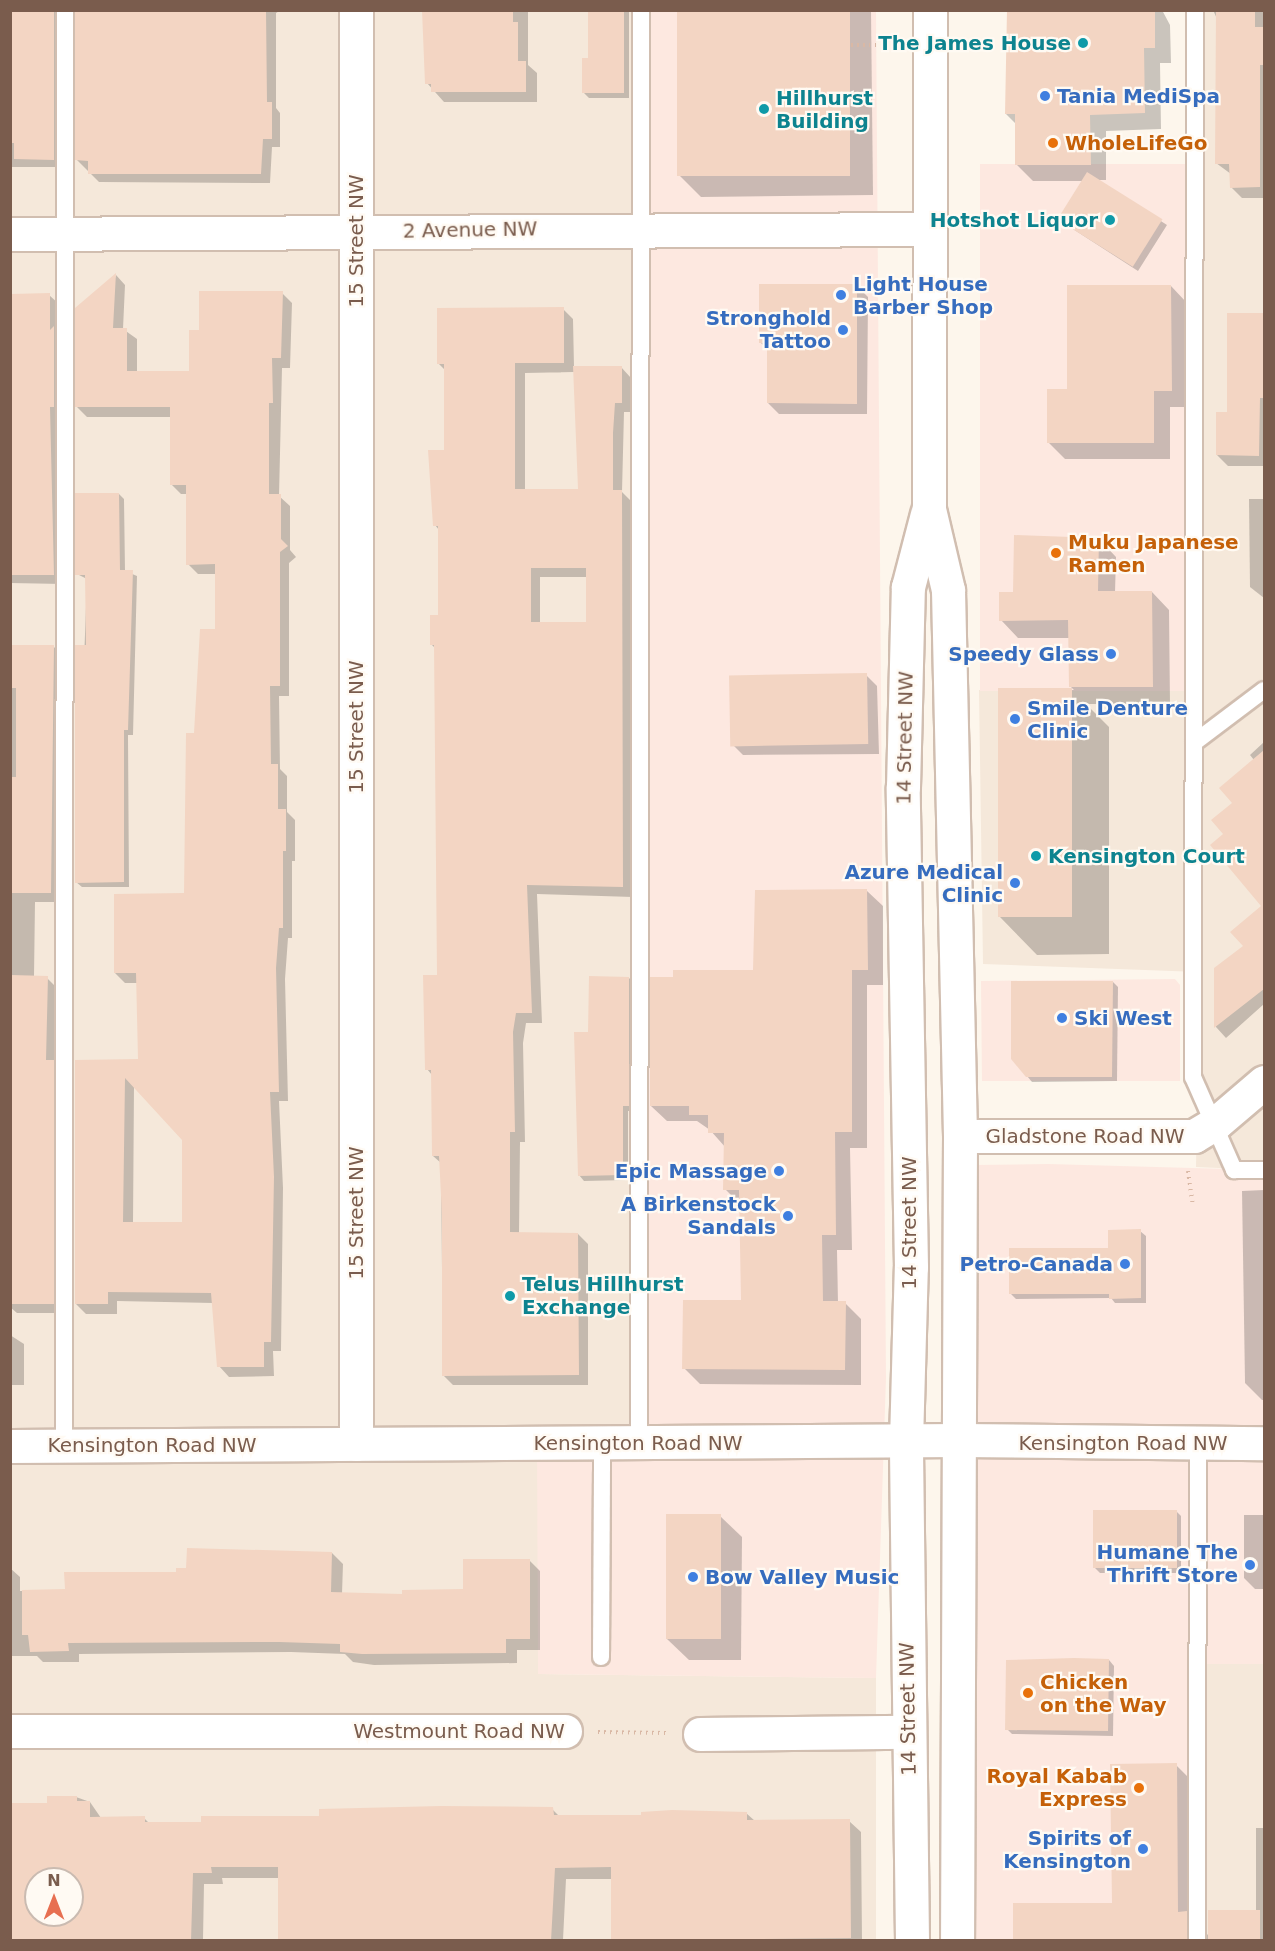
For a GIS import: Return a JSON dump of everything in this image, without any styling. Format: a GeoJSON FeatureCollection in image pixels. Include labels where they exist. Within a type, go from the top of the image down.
{"type":"FeatureCollection","features":[{"type":"Feature","properties":{"kind":"street","name":"15 Street NW"},"geometry":{"type":"LineString","coordinates":[[356,10],[356,1444]]}},
{"type":"Feature","properties":{"kind":"street","name":"14 Street NW"},"geometry":{"type":"LineString","coordinates":[[912,1941],[906,1441],[911,1267],[903,787],[908,587],[928,509],[930,10]]}},
{"type":"Feature","properties":{"kind":"street","name":"2 Avenue NW"},"geometry":{"type":"LineString","coordinates":[[10,234],[930,229]]}},
{"type":"Feature","properties":{"kind":"street","name":"14 Street NW"},"geometry":{"type":"LineString","coordinates":[[928,509],[948,590],[960,1136],[961,1440],[957,1941]]}},
{"type":"Feature","properties":{"kind":"street","name":"Gladstone Road NW"},"geometry":{"type":"LineString","coordinates":[[960,1136],[1166,1139],[1194,1136],[1216,1123],[1264,1082]]}},
{"type":"Feature","properties":{"kind":"street","name":"Kensington Road NW"},"geometry":{"type":"LineString","coordinates":[[10,1446],[961,1440],[1264,1443]]}},
{"type":"Feature","properties":{"kind":"street","name":"Westmount Road NW"},"geometry":{"type":"LineString","coordinates":[[10,1731],[565,1731]]}},
{"type":"Feature","properties":{"kind":"street"},"geometry":{"type":"LineString","coordinates":[[700,1734],[908,1732]]}},
{"type":"Feature","properties":{"kind":"lane"},"geometry":{"type":"LineString","coordinates":[[64,1446],[65,10]]}},
{"type":"Feature","properties":{"kind":"lane"},"geometry":{"type":"LineString","coordinates":[[639,1443],[641,10]]}},
{"type":"Feature","properties":{"kind":"lane"},"geometry":{"type":"LineString","coordinates":[[1195,10],[1193,1077],[1216,1123],[1234,1170],[1264,1170]]}},
{"type":"Feature","properties":{"kind":"lane"},"geometry":{"type":"LineString","coordinates":[[1195,742],[1264,690]]}},
{"type":"Feature","properties":{"kind":"lane"},"geometry":{"type":"LineString","coordinates":[[602,1443],[602,1657]]}},
{"type":"Feature","properties":{"kind":"lane"},"geometry":{"type":"LineString","coordinates":[[1197,1941],[1198,1443]]}},
{"type":"Feature","properties":{"kind":"path"},"geometry":{"type":"LineString","coordinates":[[851,45],[884,45]]}},
{"type":"Feature","properties":{"kind":"path"},"geometry":{"type":"LineString","coordinates":[[1188,1171],[1193,1206]]}},
{"type":"Feature","properties":{"kind":"path","name":"Westmount Road NW"},"geometry":{"type":"LineString","coordinates":[[565,1731],[700,1734]]}},
{"type":"Feature","properties":{"kind":"shaded area"},"geometry":{"type":"Polygon","coordinates":[[[11,11],[644,11],[637,1439],[539,1674],[876,1678],[876,1940],[11,1940],[11,11]]]}},
{"type":"Feature","properties":{"kind":"shaded area"},"geometry":{"type":"Polygon","coordinates":[[[644,11],[876,11],[886,1378],[876,1678],[538,1674],[537,1441],[636,1439],[644,11]]]}},
{"type":"Feature","properties":{"kind":"shaded area"},"geometry":{"type":"Polygon","coordinates":[[[1194,11],[1264,11],[1264,1170],[1196,1167],[1199,972],[983,964],[979,690],[1204,691],[1194,11]]]}},
{"type":"Feature","properties":{"kind":"shaded area"},"geometry":{"type":"Polygon","coordinates":[[[980,164],[1201,164],[1201,691],[980,691],[980,164]]]}},
{"type":"Feature","properties":{"kind":"shaded area"},"geometry":{"type":"Polygon","coordinates":[[[1175,979],[1180,985],[1180,1081],[982,1081],[981,981],[1175,979]]]}},
{"type":"Feature","properties":{"kind":"shaded area"},"geometry":{"type":"Polygon","coordinates":[[[1048,1164],[1264,1170],[1264,1664],[1188,1664],[1187,1940],[974,1940],[974,1165],[1048,1164]]]}},
{"type":"Feature","properties":{"kind":"shaded area"},"geometry":{"type":"Polygon","coordinates":[[[1188,1664],[1264,1664],[1264,1940],[1188,1940],[1188,1664]]]}},
{"type":"Feature","properties":{"kind":"building"},"geometry":{"type":"Polygon","coordinates":[[[10,10],[54,10],[54,160],[14,159],[14,143],[10,143],[10,10]]]}},
{"type":"Feature","properties":{"kind":"building"},"geometry":{"type":"Polygon","coordinates":[[[75,10],[266,10],[267,102],[272,102],[272,139],[263,139],[261,174],[88,174],[88,161],[75,160],[75,10]]]}},
{"type":"Feature","properties":{"kind":"building"},"geometry":{"type":"Polygon","coordinates":[[[422,10],[513,10],[513,22],[518,22],[518,61],[526,61],[526,92],[431,92],[431,84],[425,84],[422,10]]]}},
{"type":"Feature","properties":{"kind":"building"},"geometry":{"type":"Polygon","coordinates":[[[588,10],[624,10],[624,93],[582,93],[582,58],[588,58],[588,10]]]}},
{"type":"Feature","properties":{"kind":"building","name":"Hillhurst Building"},"geometry":{"type":"Polygon","coordinates":[[[677,10],[850,10],[850,176],[677,176],[677,10]]]}},
{"type":"Feature","properties":{"kind":"building"},"geometry":{"type":"Polygon","coordinates":[[[1007,10],[1155,10],[1155,48],[1144,48],[1145,113],[1090,115],[1091,165],[1015,165],[1015,114],[1005,114],[1007,10]]]}},
{"type":"Feature","properties":{"kind":"building"},"geometry":{"type":"Polygon","coordinates":[[[1216,10],[1255,10],[1255,27],[1264,27],[1264,65],[1260,65],[1260,187],[1230,188],[1229,164],[1215,164],[1216,10]]]}},
{"type":"Feature","properties":{"kind":"building","name":"Hotshot Liquor"},"geometry":{"type":"Polygon","coordinates":[[[1087,172],[1162,219],[1133,267],[1057,219],[1087,172]]]}},
{"type":"Feature","properties":{"kind":"building"},"geometry":{"type":"Polygon","coordinates":[[[116,273],[113,328],[127,328],[127,371],[189,371],[189,330],[199,330],[199,291],[283,291],[281,358],[272,358],[273,403],[269,403],[269,494],[281,494],[281,539],[288,546],[280,552],[280,686],[270,686],[271,764],[278,764],[278,809],[286,809],[286,851],[283,851],[283,928],[279,928],[276,968],[279,1092],[270,1092],[274,1177],[271,1342],[264,1342],[264,1367],[217,1367],[211,1293],[108,1292],[108,1304],[75,1304],[75,1060],[138,1059],[136,973],[114,973],[114,894],[184,893],[186,733],[194,733],[200,629],[215,629],[215,564],[186,565],[186,485],[170,485],[170,407],[75,407],[75,308],[116,273]],[[125,1078],[123,1222],[182,1222],[182,1140],[125,1078]]]}},
{"type":"Feature","properties":{"kind":"building"},"geometry":{"type":"Polygon","coordinates":[[[759,284],[857,284],[857,404],[767,403],[767,343],[759,343],[759,284]]]}},
{"type":"Feature","properties":{"kind":"building"},"geometry":{"type":"Polygon","coordinates":[[[1067,285],[1171,285],[1172,391],[1154,391],[1154,443],[1047,443],[1047,389],[1067,389],[1067,285]]]}},
{"type":"Feature","properties":{"kind":"building"},"geometry":{"type":"Polygon","coordinates":[[[50,293],[50,330],[54,326],[54,407],[50,407],[54,575],[10,575],[11,294],[50,293]]]}},
{"type":"Feature","properties":{"kind":"building"},"geometry":{"type":"Polygon","coordinates":[[[564,307],[564,363],[515,363],[515,489],[578,489],[573,366],[622,366],[622,403],[615,403],[613,490],[622,490],[623,887],[527,885],[532,1013],[516,1013],[513,1032],[515,1132],[510,1132],[510,1232],[578,1233],[579,1375],[442,1376],[442,1215],[439,1156],[432,1156],[431,1070],[425,1070],[423,975],[437,975],[434,645],[430,645],[430,615],[438,615],[438,526],[433,526],[428,450],[444,450],[444,364],[437,364],[437,308],[564,307]],[[531,568],[531,622],[586,622],[586,568],[531,568]]]}},
{"type":"Feature","properties":{"kind":"building"},"geometry":{"type":"Polygon","coordinates":[[[1227,313],[1264,313],[1264,398],[1260,398],[1259,456],[1216,455],[1216,412],[1227,412],[1227,313]]]}},
{"type":"Feature","properties":{"kind":"building"},"geometry":{"type":"Polygon","coordinates":[[[75,493],[119,493],[120,570],[133,570],[128,730],[124,730],[124,882],[75,883],[75,645],[86,645],[85,575],[75,575],[75,493]]]}},
{"type":"Feature","properties":{"kind":"building","name":"Speedy Glass"},"geometry":{"type":"Polygon","coordinates":[[[1014,535],[1099,538],[1098,591],[1152,591],[1153,687],[1069,687],[1068,620],[999,621],[999,592],[1013,592],[1014,535]]]}},
{"type":"Feature","properties":{"kind":"building"},"geometry":{"type":"Polygon","coordinates":[[[10,645],[54,645],[51,893],[11,893],[11,777],[16,777],[16,688],[10,688],[10,645]]]}},
{"type":"Feature","properties":{"kind":"building"},"geometry":{"type":"Polygon","coordinates":[[[867,673],[868,744],[730,746],[729,675],[867,673]]]}},
{"type":"Feature","properties":{"kind":"building","name":"Kensington Court"},"geometry":{"type":"Polygon","coordinates":[[[998,688],[1072,688],[1072,917],[998,917],[998,688]]]}},
{"type":"Feature","properties":{"kind":"building"},"geometry":{"type":"Polygon","coordinates":[[[1264,750],[1264,989],[1214,1028],[1214,968],[1243,946],[1230,932],[1261,906],[1210,845],[1223,834],[1211,820],[1232,803],[1219,788],[1264,750]]]}},
{"type":"Feature","properties":{"kind":"building"},"geometry":{"type":"Polygon","coordinates":[[[867,889],[868,970],[852,970],[852,1132],[835,1132],[836,1235],[822,1235],[823,1301],[846,1301],[845,1370],[682,1369],[683,1300],[741,1300],[739,1190],[723,1190],[724,1133],[708,1133],[708,1115],[689,1115],[689,1106],[650,1106],[650,977],[673,977],[673,970],[753,970],[755,890],[867,889]]]}},
{"type":"Feature","properties":{"kind":"building"},"geometry":{"type":"Polygon","coordinates":[[[11,975],[48,976],[46,1060],[54,1060],[54,1304],[10,1304],[11,975]]]}},
{"type":"Feature","properties":{"kind":"building"},"geometry":{"type":"Polygon","coordinates":[[[589,976],[629,977],[629,1106],[623,1106],[623,1175],[578,1176],[574,1032],[588,1032],[589,976]]]}},
{"type":"Feature","properties":{"kind":"building","name":"Ski West"},"geometry":{"type":"Polygon","coordinates":[[[1011,981],[1113,981],[1112,1077],[1026,1077],[1011,1059],[1011,981]]]}},
{"type":"Feature","properties":{"kind":"building"},"geometry":{"type":"Polygon","coordinates":[[[1141,1229],[1141,1298],[1109,1299],[1109,1294],[1009,1294],[1009,1248],[1108,1248],[1108,1230],[1141,1229]]]}},
{"type":"Feature","properties":{"kind":"building"},"geometry":{"type":"Polygon","coordinates":[[[1093,1510],[1177,1510],[1177,1568],[1093,1568],[1093,1510]]]}},
{"type":"Feature","properties":{"kind":"building","name":"Bow Valley Music"},"geometry":{"type":"Polygon","coordinates":[[[666,1514],[721,1514],[721,1639],[666,1639],[666,1514]]]}},
{"type":"Feature","properties":{"kind":"building"},"geometry":{"type":"Polygon","coordinates":[[[187,1548],[332,1552],[331,1592],[402,1594],[402,1590],[463,1589],[463,1559],[530,1559],[530,1639],[506,1639],[506,1653],[362,1654],[340,1652],[340,1644],[279,1642],[68,1643],[69,1651],[30,1652],[28,1635],[22,1635],[22,1590],[65,1589],[64,1572],[176,1572],[176,1568],[186,1568],[187,1548]]]}},
{"type":"Feature","properties":{"kind":"building"},"geometry":{"type":"Polygon","coordinates":[[[1109,1659],[1108,1731],[1005,1730],[1006,1660],[1109,1659]]]}},
{"type":"Feature","properties":{"kind":"building"},"geometry":{"type":"Polygon","coordinates":[[[1177,1763],[1178,1912],[1187,1911],[1187,1941],[1013,1941],[1013,1903],[1112,1903],[1110,1764],[1177,1763]]]}},
{"type":"Feature","properties":{"kind":"building"},"geometry":{"type":"Polygon","coordinates":[[[47,1796],[77,1796],[77,1801],[90,1801],[90,1817],[145,1816],[145,1822],[201,1822],[201,1816],[319,1816],[319,1809],[441,1806],[553,1807],[554,1815],[641,1815],[641,1812],[672,1810],[747,1812],[747,1820],[850,1819],[851,1938],[611,1941],[611,1867],[555,1868],[551,1941],[278,1941],[278,1867],[211,1867],[212,1873],[193,1873],[191,1941],[10,1941],[10,1803],[47,1803],[47,1796]]]}},
{"type":"Feature","properties":{"kind":"building"},"geometry":{"type":"Polygon","coordinates":[[[1208,1910],[1260,1910],[1260,1940],[1208,1940],[1208,1910]]]}},
{"type":"Feature","properties":{"kind":"place","name":"The James House"},"geometry":{"type":"Point","coordinates":[1083,43]}},
{"type":"Feature","properties":{"kind":"place","name":"Tania MediSpa"},"geometry":{"type":"Point","coordinates":[1045,96]}},
{"type":"Feature","properties":{"kind":"place","name":"Hillhurst Building"},"geometry":{"type":"Point","coordinates":[764,109]}},
{"type":"Feature","properties":{"kind":"place","name":"WholeLifeGo"},"geometry":{"type":"Point","coordinates":[1053,143]}},
{"type":"Feature","properties":{"kind":"place","name":"Hotshot Liquor"},"geometry":{"type":"Point","coordinates":[1110,220]}},
{"type":"Feature","properties":{"kind":"place","name":"Light House Barber Shop"},"geometry":{"type":"Point","coordinates":[841,295]}},
{"type":"Feature","properties":{"kind":"place","name":"Stronghold Tattoo"},"geometry":{"type":"Point","coordinates":[843,330]}},
{"type":"Feature","properties":{"kind":"place","name":"Muku Japanese Ramen"},"geometry":{"type":"Point","coordinates":[1056,553]}},
{"type":"Feature","properties":{"kind":"place","name":"Speedy Glass"},"geometry":{"type":"Point","coordinates":[1111,654]}},
{"type":"Feature","properties":{"kind":"place","name":"Smile Denture Clinic"},"geometry":{"type":"Point","coordinates":[1015,719]}},
{"type":"Feature","properties":{"kind":"place","name":"Kensington Court"},"geometry":{"type":"Point","coordinates":[1036,856]}},
{"type":"Feature","properties":{"kind":"place","name":"Azure Medical Clinic"},"geometry":{"type":"Point","coordinates":[1015,883]}},
{"type":"Feature","properties":{"kind":"place","name":"Ski West"},"geometry":{"type":"Point","coordinates":[1062,1018]}},
{"type":"Feature","properties":{"kind":"place","name":"Epic Massage"},"geometry":{"type":"Point","coordinates":[779,1171]}},
{"type":"Feature","properties":{"kind":"place","name":"A Birkenstock Sandals"},"geometry":{"type":"Point","coordinates":[788,1216]}},
{"type":"Feature","properties":{"kind":"place","name":"Petro-Canada"},"geometry":{"type":"Point","coordinates":[1125,1264]}},
{"type":"Feature","properties":{"kind":"place","name":"Telus Hillhurst Exchange"},"geometry":{"type":"Point","coordinates":[510,1296]}},
{"type":"Feature","properties":{"kind":"place","name":"Humane The Thrift Store"},"geometry":{"type":"Point","coordinates":[1250,1565]}},
{"type":"Feature","properties":{"kind":"place","name":"Bow Valley Music"},"geometry":{"type":"Point","coordinates":[693,1577]}},
{"type":"Feature","properties":{"kind":"place","name":"Chicken on the Way"},"geometry":{"type":"Point","coordinates":[1028,1693]}},
{"type":"Feature","properties":{"kind":"place","name":"Royal Kabab Express"},"geometry":{"type":"Point","coordinates":[1139,1788]}},
{"type":"Feature","properties":{"kind":"place","name":"Spirits of Kensington"},"geometry":{"type":"Point","coordinates":[1143,1849]}}]}
